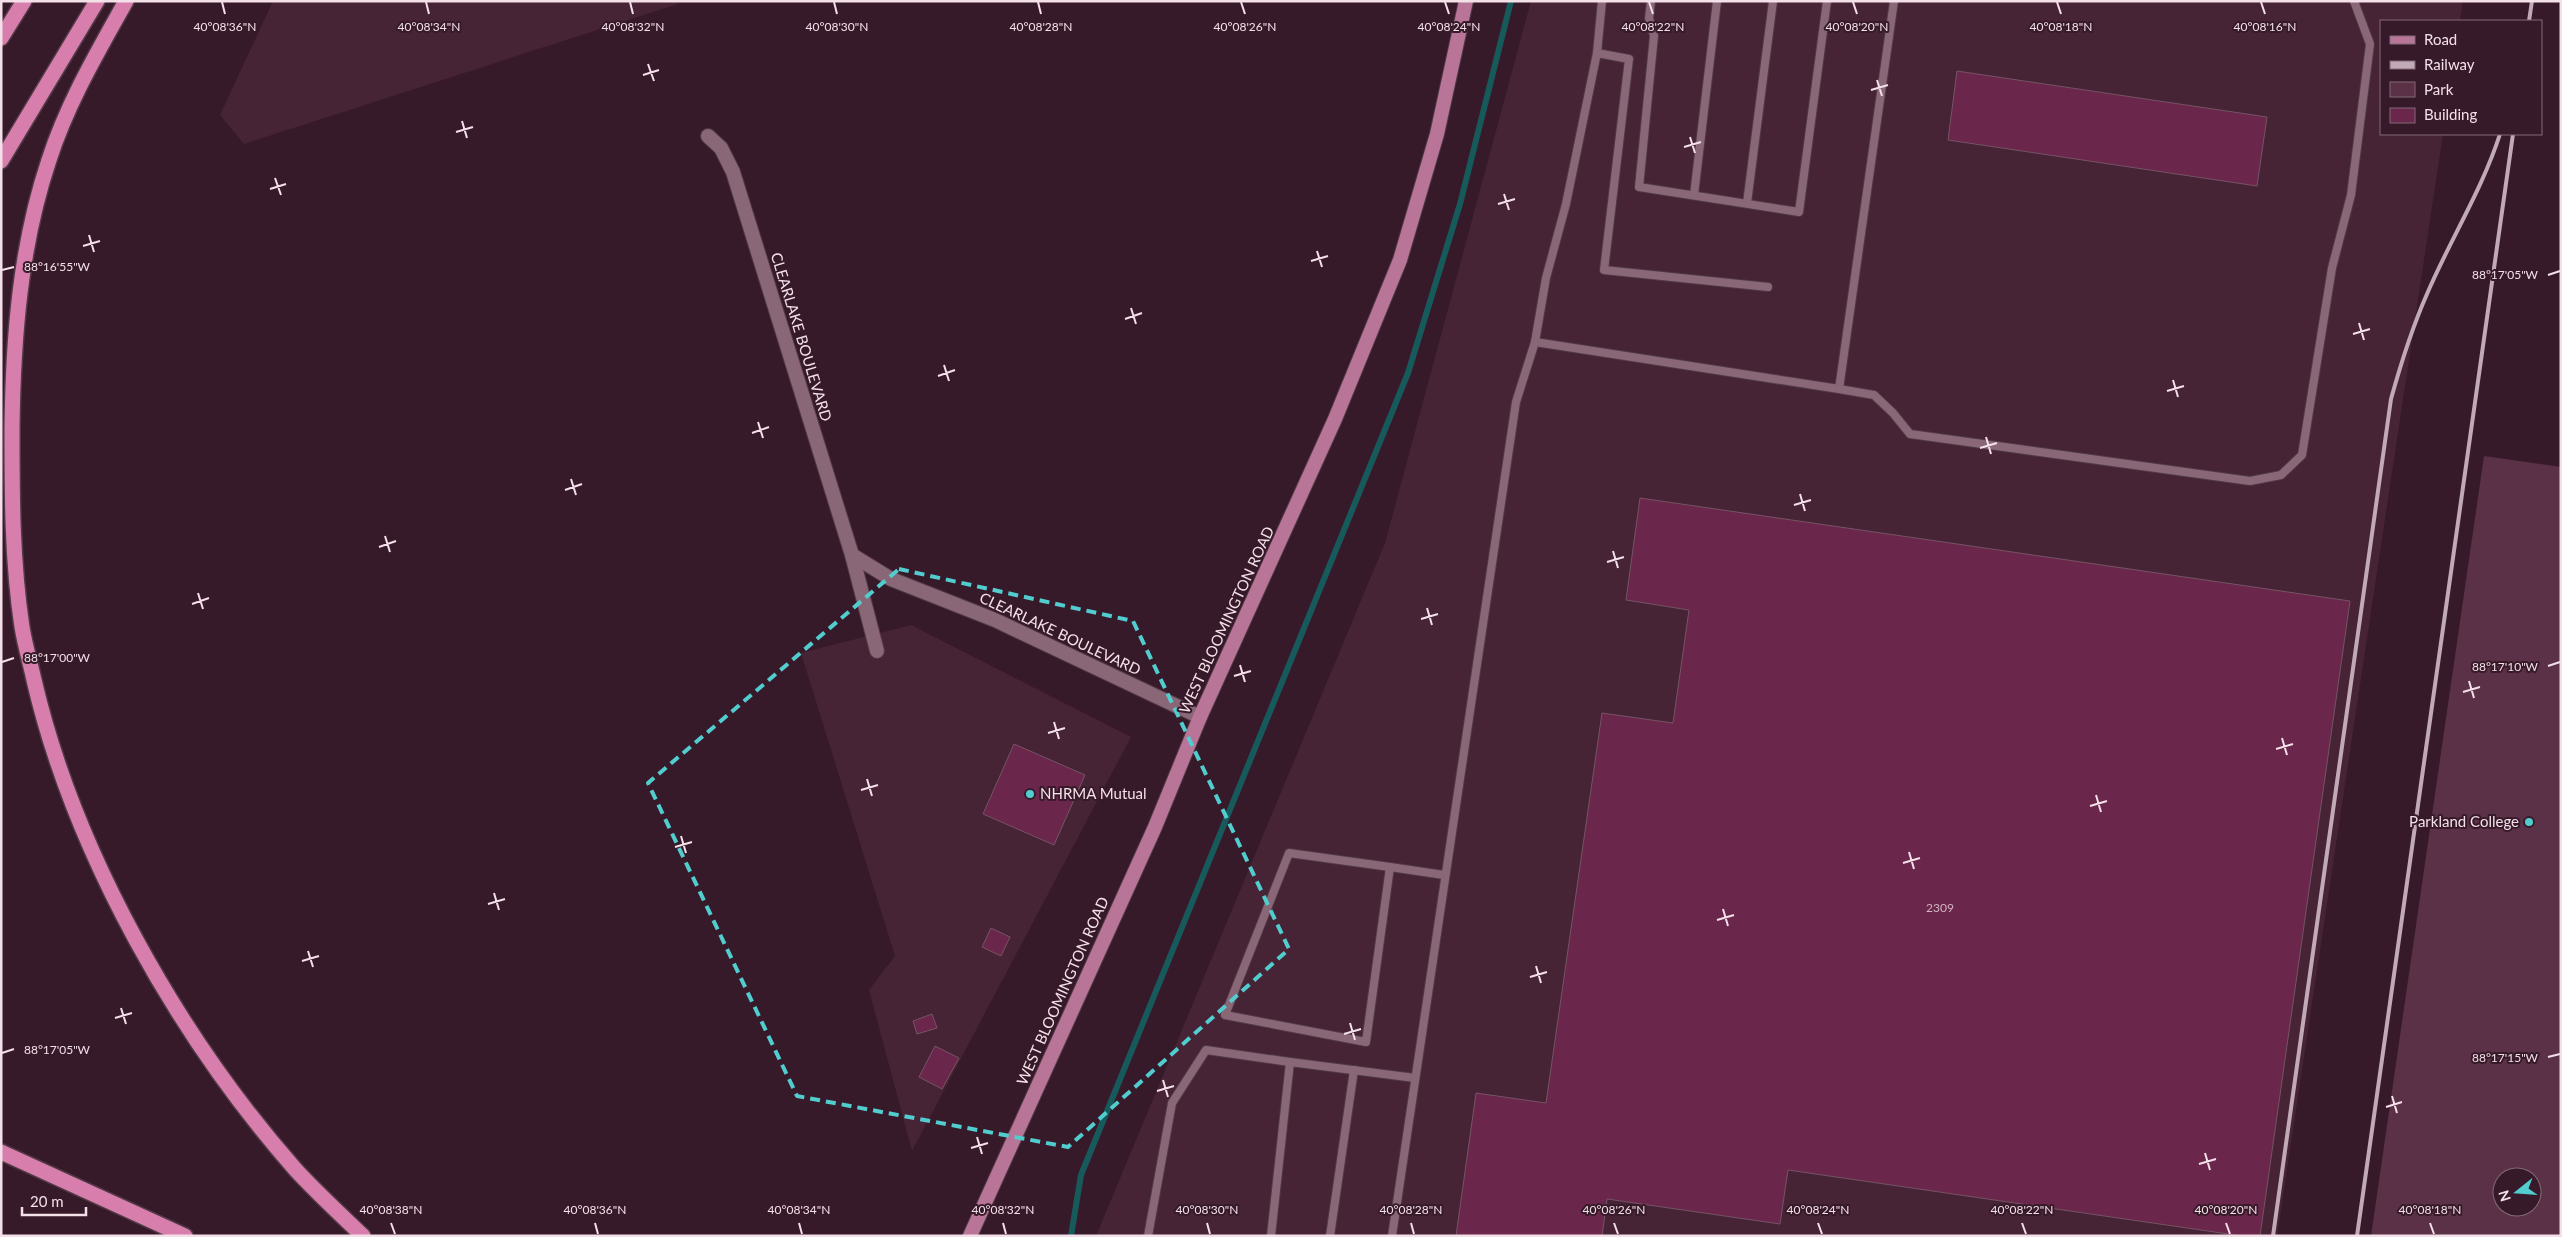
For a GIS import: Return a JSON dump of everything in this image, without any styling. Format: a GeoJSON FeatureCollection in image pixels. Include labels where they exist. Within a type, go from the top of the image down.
{"type":"FeatureCollection","features":[{"type":"Feature","properties":{"kind":"highway"},"geometry":{"type":"LineString","coordinates":[[1,38],[24,1]]}},
{"type":"Feature","properties":{"kind":"highway"},"geometry":{"type":"LineString","coordinates":[[1,161],[97,1]]}},
{"type":"Feature","properties":{"kind":"highway"},"geometry":{"type":"LineString","coordinates":[[126,1],[70,104],[50,158],[28,238],[15,352],[12,403],[13,540],[22,628],[46,733],[80,825],[130,927],[166,990],[232,1092],[297,1171],[363,1236]]}},
{"type":"Feature","properties":{"kind":"highway"},"geometry":{"type":"LineString","coordinates":[[1,1152],[185,1236]]}},
{"type":"Feature","properties":{"kind":"main road","name":"WEST BLOOMINGTON ROAD"},"geometry":{"type":"LineString","coordinates":[[970,1236],[1155,827],[1200,717],[1327,437],[1400,260],[1437,134],[1466,1]]}},
{"type":"Feature","properties":{"kind":"street","name":"CLEARLAKE BOULEVARD"},"geometry":{"type":"LineString","coordinates":[[708,136],[721,148],[733,172],[852,555],[878,651]]}},
{"type":"Feature","properties":{"kind":"street","name":"CLEARLAKE BOULEVARD"},"geometry":{"type":"LineString","coordinates":[[852,555],[891,579],[995,620],[1200,717]]}},
{"type":"Feature","properties":{"kind":"lane"},"geometry":{"type":"LineString","coordinates":[[1392,1236],[1444,875],[1484,632],[1516,402],[1535,342],[1546,278],[1566,204],[1597,53],[1602,1]]}},
{"type":"Feature","properties":{"kind":"lane"},"geometry":{"type":"LineString","coordinates":[[1651,1],[1649,18],[1654,36],[1640,187],[1799,212],[1827,1]]}},
{"type":"Feature","properties":{"kind":"lane"},"geometry":{"type":"LineString","coordinates":[[1694,195],[1717,1]]}},
{"type":"Feature","properties":{"kind":"lane"},"geometry":{"type":"LineString","coordinates":[[1747,204],[1773,1]]}},
{"type":"Feature","properties":{"kind":"lane"},"geometry":{"type":"LineString","coordinates":[[1839,389],[1894,1]]}},
{"type":"Feature","properties":{"kind":"lane"},"geometry":{"type":"LineString","coordinates":[[1535,342],[1874,395],[1894,413],[1910,434],[2250,481],[2281,475],[2302,454],[2332,268],[2352,195],[2370,44],[2354,1]]}},
{"type":"Feature","properties":{"kind":"lane"},"geometry":{"type":"LineString","coordinates":[[1597,53],[1629,59],[1604,270],[1768,287]]}},
{"type":"Feature","properties":{"kind":"lane"},"geometry":{"type":"LineString","coordinates":[[1390,867],[1366,1042],[1225,1015],[1289,852],[1444,875]]}},
{"type":"Feature","properties":{"kind":"lane"},"geometry":{"type":"LineString","coordinates":[[1148,1236],[1172,1103],[1206,1050],[1415,1078]]}},
{"type":"Feature","properties":{"kind":"lane"},"geometry":{"type":"LineString","coordinates":[[1271,1236],[1290,1062]]}},
{"type":"Feature","properties":{"kind":"lane"},"geometry":{"type":"LineString","coordinates":[[1330,1236],[1354,1070]]}},
{"type":"Feature","properties":{"kind":"highlighted area"},"geometry":{"type":"Polygon","coordinates":[[[899,569],[1133,621],[1289,949],[1068,1147],[797,1096],[648,783],[899,569]]]}},
{"type":"Feature","properties":{"kind":"shaded area"},"geometry":{"type":"Polygon","coordinates":[[[273,1],[677,1],[678,4],[244,144],[220,115],[273,1]]]}},
{"type":"Feature","properties":{"kind":"shaded area"},"geometry":{"type":"Polygon","coordinates":[[[1531,1],[2463,1],[2460,20],[2380,20],[2380,135],[2443,135],[2277,1236],[1096,1236],[1385,543],[1531,1]]]}},
{"type":"Feature","properties":{"kind":"shaded area"},"geometry":{"type":"Polygon","coordinates":[[[911,625],[1131,737],[912,1151],[869,990],[895,956],[801,653],[911,625]]]}},
{"type":"Feature","properties":{"kind":"green space"},"geometry":{"type":"Polygon","coordinates":[[[2484,456],[2561,467],[2561,1236],[2371,1236],[2484,456]]]}},
{"type":"Feature","properties":{"kind":"building"},"geometry":{"type":"Polygon","coordinates":[[[1957,71],[2267,117],[2257,186],[1948,140],[1957,71]]]}},
{"type":"Feature","properties":{"kind":"building"},"geometry":{"type":"Polygon","coordinates":[[[1640,498],[2350,601],[2260,1236],[2242,1236],[1788,1170],[1780,1224],[1607,1199],[1602,1236],[1456,1236],[1476,1093],[1546,1103],[1602,713],[1673,723],[1689,610],[1626,600],[1640,498]]]}},
{"type":"Feature","properties":{"kind":"building"},"geometry":{"type":"Polygon","coordinates":[[[1014,744],[1085,775],[1054,845],[983,814],[1014,744]]]}},
{"type":"Feature","properties":{"kind":"building"},"geometry":{"type":"Polygon","coordinates":[[[991,928],[1010,937],[1001,956],[982,947],[991,928]]]}},
{"type":"Feature","properties":{"kind":"building"},"geometry":{"type":"Polygon","coordinates":[[[932,1014],[937,1028],[917,1034],[913,1021],[932,1014]]]}},
{"type":"Feature","properties":{"kind":"building"},"geometry":{"type":"Polygon","coordinates":[[[935,1046],[959,1058],[942,1089],[919,1077],[935,1046]]]}},
{"type":"Feature","properties":{"kind":"waterway"},"geometry":{"type":"LineString","coordinates":[[1071,1236],[1081,1175],[1408,373],[1460,204],[1511,1]]}},
{"type":"Feature","properties":{"kind":"railway"},"geometry":{"type":"LineString","coordinates":[[2529,20],[2532,1]]}},
{"type":"Feature","properties":{"kind":"railway"},"geometry":{"type":"LineString","coordinates":[[2273,1236],[2391,399],[2407,346],[2422,307],[2475,195],[2500,135]]}},
{"type":"Feature","properties":{"kind":"railway"},"geometry":{"type":"LineString","coordinates":[[2357,1236],[2513,135]]}},
{"type":"Feature","properties":{"kind":"place","name":"NHRMA Mutual"},"geometry":{"type":"Point","coordinates":[1030,794]}},
{"type":"Feature","properties":{"kind":"place","name":"Parkland College"},"geometry":{"type":"Point","coordinates":[2529,822]}}]}
